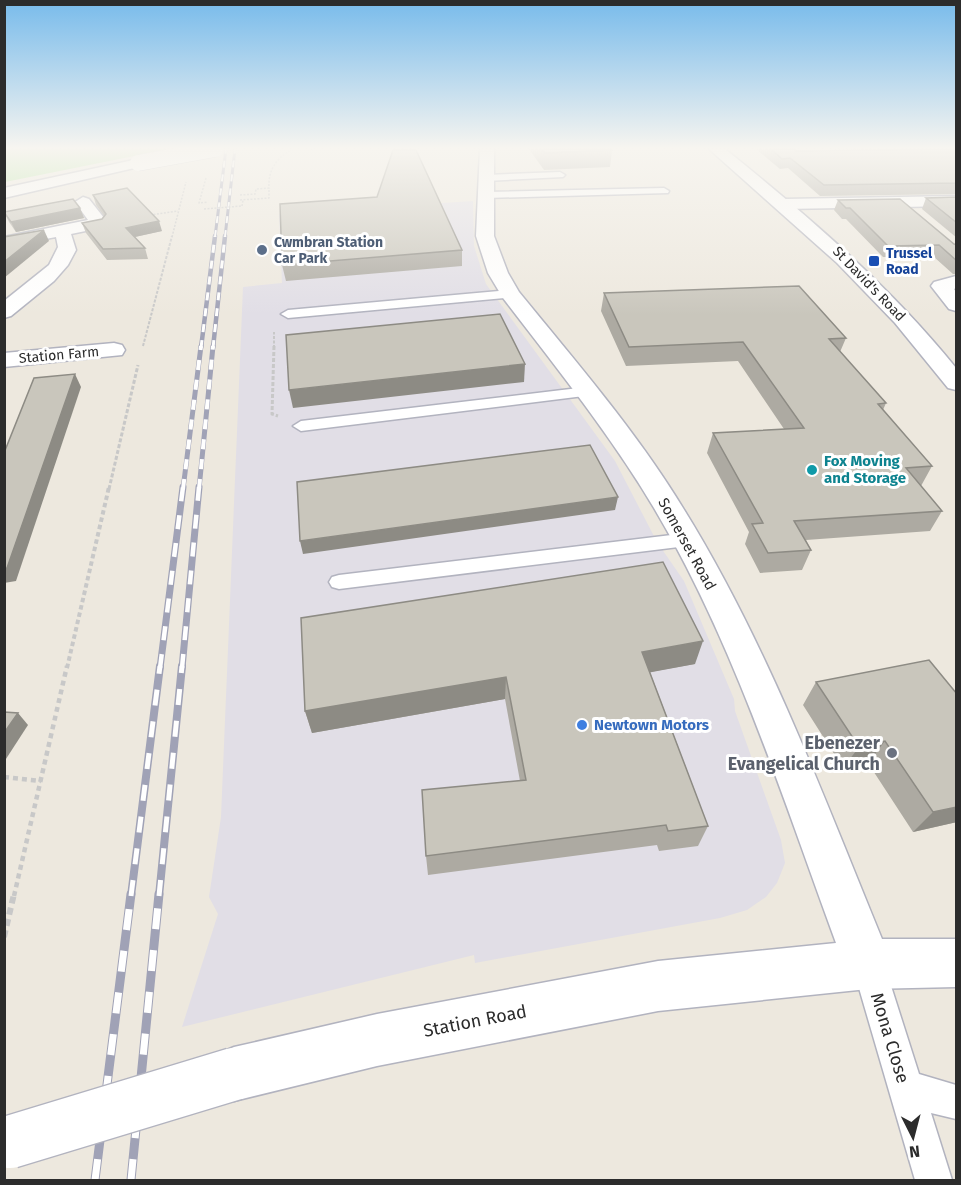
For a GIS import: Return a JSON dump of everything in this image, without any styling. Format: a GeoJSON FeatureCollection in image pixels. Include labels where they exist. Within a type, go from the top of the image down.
{"type":"FeatureCollection","features":[{"type":"Feature","properties":{"kind":"street"},"geometry":{"type":"LineString","coordinates":[[4,242],[99,223],[85,204]]}},
{"type":"Feature","properties":{"kind":"street","name":"Somerset Road"},"geometry":{"type":"LineString","coordinates":[[487,204],[488,247],[498,273],[510,294],[642,467],[688,540],[728,621],[781,740],[868,964]]}},
{"type":"Feature","properties":{"kind":"street","name":"St David's Road"},"geometry":{"type":"LineString","coordinates":[[784,204],[838,252],[887,301],[957,383]]}},
{"type":"Feature","properties":{"kind":"street"},"geometry":{"type":"LineString","coordinates":[[904,204],[924,222]]}},
{"type":"Feature","properties":{"kind":"street"},"geometry":{"type":"LineString","coordinates":[[4,312],[59,264],[67,252],[67,242],[61,231]]}},
{"type":"Feature","properties":{"kind":"street"},"geometry":{"type":"LineString","coordinates":[[957,282],[941,286],[957,305]]}},
{"type":"Feature","properties":{"kind":"street","name":"Station Farm"},"geometry":{"type":"LineString","coordinates":[[4,360],[114,350]]}},
{"type":"Feature","properties":{"kind":"street","name":"Station Road"},"geometry":{"type":"LineString","coordinates":[[7,1143],[234,1074],[377,1040],[658,986],[868,964],[957,963]]}},
{"type":"Feature","properties":{"kind":"lane"},"geometry":{"type":"LineString","coordinates":[[288,314],[510,294]]}},
{"type":"Feature","properties":{"kind":"lane"},"geometry":{"type":"LineString","coordinates":[[300,426],[587,392]]}},
{"type":"Feature","properties":{"kind":"lane"},"geometry":{"type":"LineString","coordinates":[[339,582],[688,540]]}},
{"type":"Feature","properties":{"kind":"lane","name":"Mona Close"},"geometry":{"type":"LineString","coordinates":[[868,964],[934,1180]]}},
{"type":"Feature","properties":{"kind":"lane"},"geometry":{"type":"LineString","coordinates":[[905,1088],[957,1101]]}},
{"type":"Feature","properties":{"kind":"path"},"geometry":{"type":"LineString","coordinates":[[142,349],[180,204]]}},
{"type":"Feature","properties":{"kind":"path"},"geometry":{"type":"LineString","coordinates":[[205,204],[204,209],[242,204]]}},
{"type":"Feature","properties":{"kind":"path"},"geometry":{"type":"LineString","coordinates":[[99,223],[178,211]]}},
{"type":"Feature","properties":{"kind":"path"},"geometry":{"type":"LineString","coordinates":[[288,314],[274,317],[272,414],[300,426]]}},
{"type":"Feature","properties":{"kind":"path"},"geometry":{"type":"LineString","coordinates":[[4,937],[140,360]]}},
{"type":"Feature","properties":{"kind":"path"},"geometry":{"type":"LineString","coordinates":[[4,777],[41,781]]}},
{"type":"Feature","properties":{"kind":"shaded area"},"geometry":{"type":"Polygon","coordinates":[[[424,204],[473,204],[474,246],[486,284],[615,461],[657,542],[684,581],[734,699],[735,711],[781,840],[785,863],[777,883],[766,897],[747,910],[720,918],[475,963],[474,955],[182,1027],[218,914],[209,897],[221,817],[243,287],[282,283],[279,214],[424,204]]]}},
{"type":"Feature","properties":{"kind":"building"},"geometry":{"type":"Polygon","coordinates":[[[45,204],[77,204],[80,208],[11,222],[4,212],[45,204]]]}},
{"type":"Feature","properties":{"kind":"building"},"geometry":{"type":"Polygon","coordinates":[[[99,204],[143,204],[159,221],[126,228],[145,248],[103,249],[82,223],[102,219],[106,214],[99,204]]]}},
{"type":"Feature","properties":{"kind":"building"},"geometry":{"type":"Polygon","coordinates":[[[280,204],[441,204],[462,250],[282,265],[280,204]]]}},
{"type":"Feature","properties":{"kind":"building"},"geometry":{"type":"Polygon","coordinates":[[[842,204],[906,204],[957,245],[957,261],[939,245],[888,246],[850,208],[842,204]]]}},
{"type":"Feature","properties":{"kind":"building"},"geometry":{"type":"Polygon","coordinates":[[[934,204],[957,204],[957,223],[934,204]]]}},
{"type":"Feature","properties":{"kind":"building"},"geometry":{"type":"Polygon","coordinates":[[[44,230],[4,262],[4,237],[44,230]]]}},
{"type":"Feature","properties":{"kind":"building"},"geometry":{"type":"Polygon","coordinates":[[[799,286],[846,338],[829,339],[886,403],[878,404],[932,466],[906,468],[942,511],[794,521],[811,550],[768,553],[752,524],[763,523],[713,433],[804,428],[743,342],[629,347],[604,293],[799,286]]]}},
{"type":"Feature","properties":{"kind":"building"},"geometry":{"type":"Polygon","coordinates":[[[500,314],[525,364],[289,390],[286,335],[500,314]]]}},
{"type":"Feature","properties":{"kind":"building"},"geometry":{"type":"Polygon","coordinates":[[[75,374],[7,568],[4,569],[4,453],[34,378],[75,374]]]}},
{"type":"Feature","properties":{"kind":"building"},"geometry":{"type":"Polygon","coordinates":[[[590,445],[618,497],[300,541],[297,482],[590,445]]]}},
{"type":"Feature","properties":{"kind":"building","name":"Newtown Motors"},"geometry":{"type":"Polygon","coordinates":[[[663,562],[703,641],[642,652],[708,826],[668,831],[666,825],[426,856],[422,790],[526,780],[506,677],[305,711],[301,618],[663,562]]]}},
{"type":"Feature","properties":{"kind":"building","name":"Ebenezer Evangelical Church"},"geometry":{"type":"Polygon","coordinates":[[[929,660],[957,694],[957,807],[933,812],[885,741],[859,747],[816,682],[929,660]]]}},
{"type":"Feature","properties":{"kind":"building"},"geometry":{"type":"Polygon","coordinates":[[[4,712],[18,713],[4,733],[4,712]]]}},
{"type":"Feature","properties":{"kind":"railway"},"geometry":{"type":"LineString","coordinates":[[215,237],[219,204]]}},
{"type":"Feature","properties":{"kind":"railway"},"geometry":{"type":"LineString","coordinates":[[225,237],[229,204]]}},
{"type":"Feature","properties":{"kind":"railway"},"geometry":{"type":"LineString","coordinates":[[201,348],[215,236]]}},
{"type":"Feature","properties":{"kind":"railway"},"geometry":{"type":"LineString","coordinates":[[213,348],[225,236]]}},
{"type":"Feature","properties":{"kind":"railway"},"geometry":{"type":"LineString","coordinates":[[183,489],[201,346]]}},
{"type":"Feature","properties":{"kind":"railway"},"geometry":{"type":"LineString","coordinates":[[199,489],[213,346]]}},
{"type":"Feature","properties":{"kind":"railway"},"geometry":{"type":"LineString","coordinates":[[160,668],[183,487]]}},
{"type":"Feature","properties":{"kind":"railway"},"geometry":{"type":"LineString","coordinates":[[182,668],[199,487]]}},
{"type":"Feature","properties":{"kind":"railway"},"geometry":{"type":"LineString","coordinates":[[131,896],[160,666]]}},
{"type":"Feature","properties":{"kind":"railway"},"geometry":{"type":"LineString","coordinates":[[159,896],[182,666]]}},
{"type":"Feature","properties":{"kind":"railway"},"geometry":{"type":"LineString","coordinates":[[95,1180],[131,894]]}},
{"type":"Feature","properties":{"kind":"railway"},"geometry":{"type":"LineString","coordinates":[[131,1180],[159,894]]}},
{"type":"Feature","properties":{"kind":"place","name":"Cwmbran Station Car Park"},"geometry":{"type":"Point","coordinates":[262,250]}},
{"type":"Feature","properties":{"kind":"place","name":"Trussel Road"},"geometry":{"type":"Point","coordinates":[874,261]}},
{"type":"Feature","properties":{"kind":"place","name":"Fox Moving and Storage"},"geometry":{"type":"Point","coordinates":[812,470]}},
{"type":"Feature","properties":{"kind":"place","name":"Newtown Motors"},"geometry":{"type":"Point","coordinates":[582,725]}},
{"type":"Feature","properties":{"kind":"place","name":"Ebenezer Evangelical Church"},"geometry":{"type":"Point","coordinates":[892,753]}}]}
